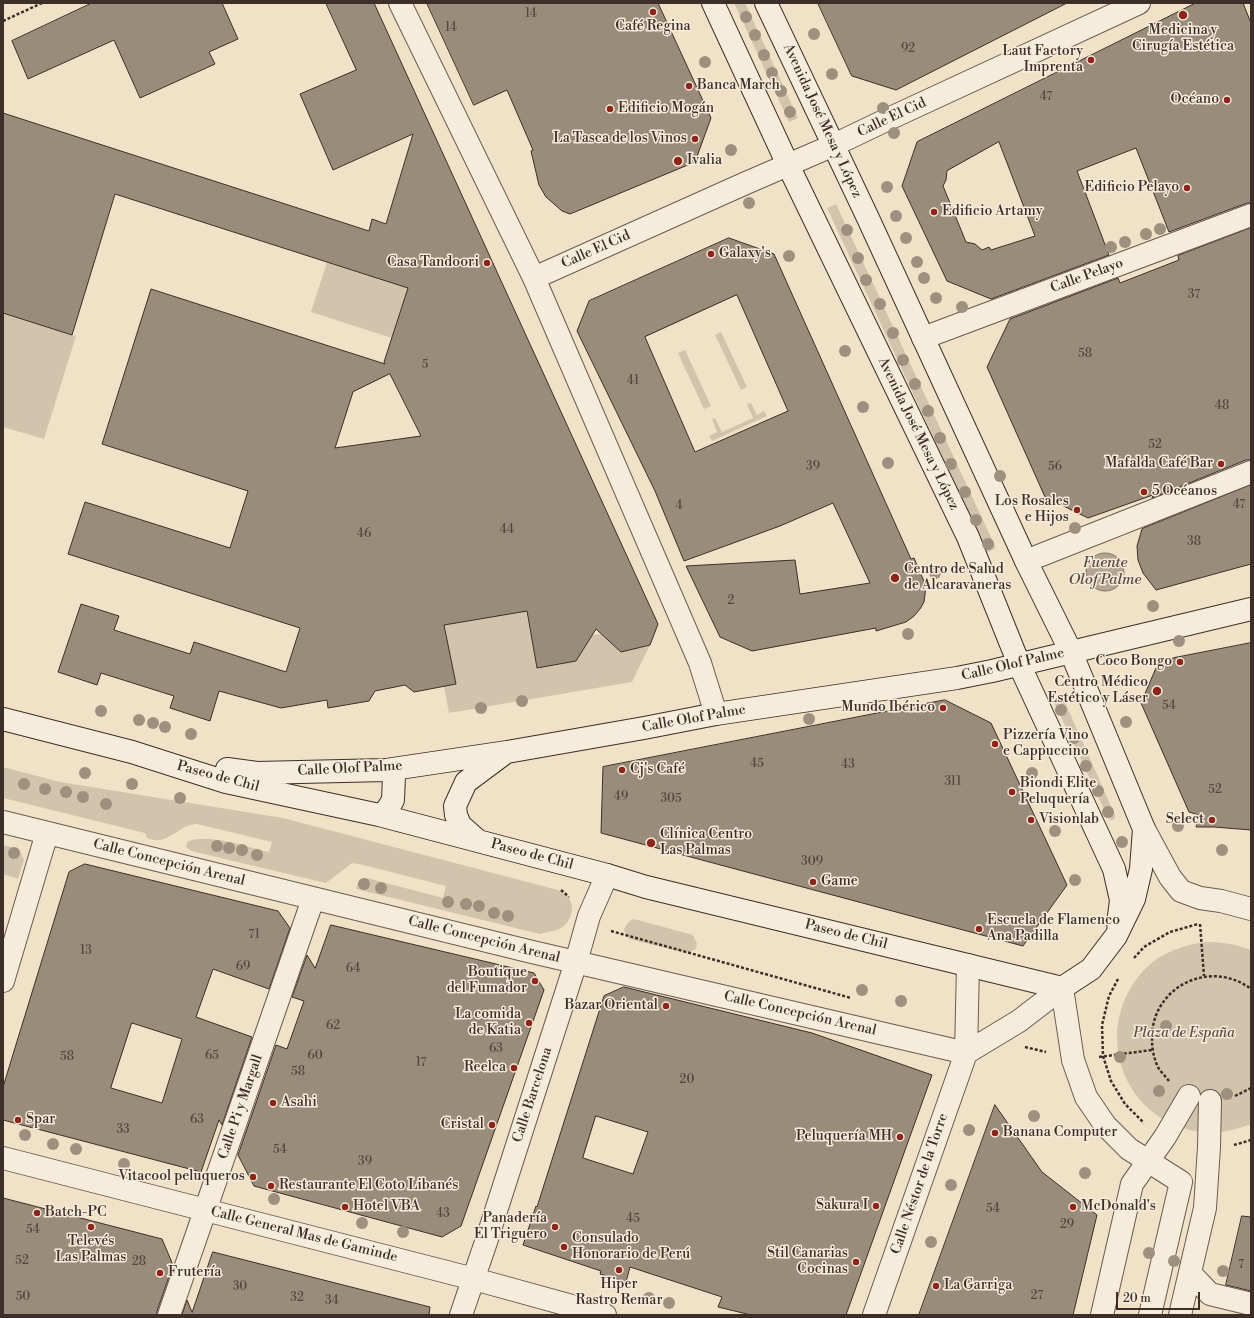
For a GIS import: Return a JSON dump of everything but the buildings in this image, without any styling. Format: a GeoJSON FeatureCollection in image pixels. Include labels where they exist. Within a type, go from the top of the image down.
{"type":"FeatureCollection","features":[{"type":"Feature","properties":{"kind":"street"},"geometry":{"type":"LineString","coordinates":[[400,3],[534,278],[700,664],[716,714]]}},
{"type":"Feature","properties":{"kind":"street","name":"Avenida José Mesa y López"},"geometry":{"type":"LineString","coordinates":[[713,3],[788,165],[968,537],[1019,664],[1114,869],[1121,900],[1116,936]]}},
{"type":"Feature","properties":{"kind":"street","name":"Avenida José Mesa y López"},"geometry":{"type":"LineString","coordinates":[[766,3],[834,145],[1026,561],[1071,652],[1144,829],[1170,877],[1181,891],[1200,898],[1221,901],[1251,909]]}},
{"type":"Feature","properties":{"kind":"street","name":"Calle El Cid"},"geometry":{"type":"LineString","coordinates":[[534,278],[834,145],[1139,3]]}},
{"type":"Feature","properties":{"kind":"street","name":"Calle Pelayo"},"geometry":{"type":"LineString","coordinates":[[923,338],[1251,215]]}},
{"type":"Feature","properties":{"kind":"street"},"geometry":{"type":"LineString","coordinates":[[1026,561],[1251,472]]}},
{"type":"Feature","properties":{"kind":"street","name":"Calle Olof Palme"},"geometry":{"type":"LineString","coordinates":[[132,752],[257,773],[386,770],[507,752],[716,714],[957,678],[1251,609]]}},
{"type":"Feature","properties":{"kind":"street","name":"Paseo de Chil"},"geometry":{"type":"LineString","coordinates":[[3,718],[132,752],[226,782],[379,815],[607,875],[646,887],[1062,988]]}},
{"type":"Feature","properties":{"kind":"street"},"geometry":{"type":"LineString","coordinates":[[476,840],[460,825],[456,815],[455,806],[466,782],[507,752]]}},
{"type":"Feature","properties":{"kind":"street"},"geometry":{"type":"LineString","coordinates":[[379,815],[388,810],[393,800],[394,776],[386,770]]}},
{"type":"Feature","properties":{"kind":"street","name":"Calle Concepción Arenal"},"geometry":{"type":"LineString","coordinates":[[3,822],[313,899],[966,1053]]}},
{"type":"Feature","properties":{"kind":"street"},"geometry":{"type":"LineString","coordinates":[[966,1053],[1019,1021],[1062,988],[1091,969],[1116,936],[1134,899],[1141,869],[1144,829]]}},
{"type":"Feature","properties":{"kind":"street"},"geometry":{"type":"LineString","coordinates":[[3,982],[47,833]]}},
{"type":"Feature","properties":{"kind":"street","name":"Calle Barcelona"},"geometry":{"type":"LineString","coordinates":[[461,1315],[474,1279],[576,962],[589,916],[607,875]]}},
{"type":"Feature","properties":{"kind":"street","name":"Calle Pi y Margall"},"geometry":{"type":"LineString","coordinates":[[169,1315],[313,899]]}},
{"type":"Feature","properties":{"kind":"street","name":"Calle Néstor de la Torre"},"geometry":{"type":"LineString","coordinates":[[874,1315],[966,1053],[968,965]]}},
{"type":"Feature","properties":{"kind":"street"},"geometry":{"type":"LineString","coordinates":[[1062,988],[1073,1060],[1086,1097],[1105,1125],[1129,1149],[1180,1182],[1150,1315]]}},
{"type":"Feature","properties":{"kind":"street"},"geometry":{"type":"LineString","coordinates":[[1102,1315],[1132,1184],[1165,1137],[1189,1096]]}},
{"type":"Feature","properties":{"kind":"street"},"geometry":{"type":"LineString","coordinates":[[1180,1315],[1205,1208],[1210,1147],[1210,1101]]}},
{"type":"Feature","properties":{"kind":"street","name":"Calle General Mas de Gaminde"},"geometry":{"type":"LineString","coordinates":[[3,1158],[474,1279],[605,1315]]}},
{"type":"Feature","properties":{"kind":"street"},"geometry":{"type":"LineString","coordinates":[[1190,1273],[1210,1294],[1251,1304]]}},
{"type":"Feature","properties":{"kind":"path"},"geometry":{"type":"LineString","coordinates":[[3,21],[42,3]]}},
{"type":"Feature","properties":{"kind":"path"},"geometry":{"type":"LineString","coordinates":[[560,890],[602,928],[854,999]]}},
{"type":"Feature","properties":{"kind":"path"},"geometry":{"type":"LineString","coordinates":[[1200,924],[1204,976]]}},
{"type":"Feature","properties":{"kind":"path"},"geometry":{"type":"LineString","coordinates":[[1134,958],[1144,947],[1170,932]]}},
{"type":"Feature","properties":{"kind":"path"},"geometry":{"type":"LineString","coordinates":[[1120,976],[1109,996],[1102,1026],[1103,1056],[1111,1081],[1125,1104],[1143,1123],[1165,1137]]}},
{"type":"Feature","properties":{"kind":"path"},"geometry":{"type":"LineString","coordinates":[[992,1037],[1073,1060],[1152,1050],[1152,1030],[1158,1010],[1169,994],[1185,983],[1204,976],[1224,976],[1242,982],[1251,988]]}},
{"type":"Feature","properties":{"kind":"path"},"geometry":{"type":"LineString","coordinates":[[1210,1147],[1231,1146],[1251,1140]]}},
{"type":"Feature","properties":{"kind":"green space"},"geometry":{"type":"Polygon","coordinates":[[[734,3],[745,3],[798,118],[789,122],[734,3]]]}},
{"type":"Feature","properties":{"kind":"green space"},"geometry":{"type":"Polygon","coordinates":[[[836,204],[996,548],[987,553],[827,208],[836,204]]]}},
{"type":"Feature","properties":{"kind":"green space"},"geometry":{"type":"Polygon","coordinates":[[[327,262],[408,288],[392,338],[311,312],[327,262]]]}},
{"type":"Feature","properties":{"kind":"green space"},"geometry":{"type":"Polygon","coordinates":[[[3,313],[76,336],[44,439],[3,427],[3,313]]]}},
{"type":"Feature","properties":{"kind":"green space"},"geometry":{"type":"Polygon","coordinates":[[[721,332],[747,387],[741,390],[715,335],[721,332]]]}},
{"type":"Feature","properties":{"kind":"green space"},"geometry":{"type":"Polygon","coordinates":[[[685,350],[711,406],[704,409],[678,353],[685,350]]]}},
{"type":"Feature","properties":{"kind":"green space"},"geometry":{"type":"Polygon","coordinates":[[[751,403],[757,415],[764,411],[767,416],[712,441],[709,436],[717,432],[712,419],[715,418],[722,432],[753,418],[747,404],[751,403]]]}},
{"type":"Feature","properties":{"kind":"green space"},"geometry":{"type":"Polygon","coordinates":[[[435,595],[526,610],[537,668],[576,661],[592,635],[602,634],[621,652],[650,645],[632,682],[449,713],[444,686],[456,684],[445,627],[419,631],[435,595]]]}},
{"type":"Feature","properties":{"kind":"green space"},"geometry":{"type":"Polygon","coordinates":[[[1059,697],[1064,700],[1115,815],[1113,820],[1108,818],[1055,704],[1056,698],[1059,697]]]}},
{"type":"Feature","properties":{"kind":"green space"},"geometry":{"type":"Polygon","coordinates":[[[3,767],[60,782],[283,818],[558,890],[566,895],[570,900],[572,907],[571,916],[567,923],[561,928],[540,934],[356,889],[359,881],[367,878],[443,898],[446,886],[359,864],[352,863],[326,883],[191,851],[186,847],[187,842],[195,839],[216,839],[269,852],[272,842],[197,824],[183,828],[167,838],[155,840],[147,838],[145,833],[3,798],[3,767]]]}},
{"type":"Feature","properties":{"kind":"green space"},"geometry":{"type":"Polygon","coordinates":[[[3,845],[19,849],[24,860],[18,879],[3,874],[3,845]]]}},
{"type":"Feature","properties":{"kind":"green space"},"geometry":{"type":"Polygon","coordinates":[[[634,919],[693,935],[697,944],[696,949],[687,953],[629,939],[624,930],[628,923],[634,919]]]}},
{"type":"Feature","properties":{"kind":"green space","name":"Plaza de España"},"geometry":{"type":"Polygon","coordinates":[[[1206,942],[1218,942],[1240,946],[1251,950],[1251,1124],[1234,1130],[1216,1132],[1198,1132],[1180,1127],[1157,1115],[1139,1099],[1127,1079],[1119,1057],[1117,1034],[1121,1011],[1130,988],[1146,968],[1152,962],[1174,950],[1206,942]]]}},
{"type":"Feature","properties":{"kind":"water","name":"Fuente Olof Palme"},"geometry":{"type":"Polygon","coordinates":[[[1105,553],[1115,556],[1121,562],[1124,572],[1121,582],[1115,588],[1105,591],[1095,588],[1089,582],[1086,572],[1089,562],[1095,556],[1105,553]]]}},
{"type":"Feature","properties":{"kind":"place","name":"Café Regina"},"geometry":{"type":"Point","coordinates":[653,12]}},
{"type":"Feature","properties":{"kind":"place","name":"Medicina y Cirugía Estética"},"geometry":{"type":"Point","coordinates":[1183,15]}},
{"type":"Feature","properties":{"kind":"place","name":"Laut Factory Imprenta"},"geometry":{"type":"Point","coordinates":[1091,60]}},
{"type":"Feature","properties":{"kind":"place","name":"Banca March"},"geometry":{"type":"Point","coordinates":[689,86]}},
{"type":"Feature","properties":{"kind":"place","name":"Océano"},"geometry":{"type":"Point","coordinates":[1227,100]}},
{"type":"Feature","properties":{"kind":"place","name":"Edificio Mogán"},"geometry":{"type":"Point","coordinates":[610,109]}},
{"type":"Feature","properties":{"kind":"place","name":"La Tasca de los Vinos"},"geometry":{"type":"Point","coordinates":[695,139]}},
{"type":"Feature","properties":{"kind":"place","name":"Ivalia"},"geometry":{"type":"Point","coordinates":[678,161]}},
{"type":"Feature","properties":{"kind":"place","name":"Edificio Pelayo"},"geometry":{"type":"Point","coordinates":[1187,188]}},
{"type":"Feature","properties":{"kind":"place","name":"Edificio Artamy"},"geometry":{"type":"Point","coordinates":[934,212]}},
{"type":"Feature","properties":{"kind":"place","name":"Galaxy's"},"geometry":{"type":"Point","coordinates":[711,254]}},
{"type":"Feature","properties":{"kind":"place","name":"Casa Tandoori"},"geometry":{"type":"Point","coordinates":[487,263]}},
{"type":"Feature","properties":{"kind":"place","name":"Mafalda Café Bar"},"geometry":{"type":"Point","coordinates":[1221,464]}},
{"type":"Feature","properties":{"kind":"place","name":"5 Océanos"},"geometry":{"type":"Point","coordinates":[1144,492]}},
{"type":"Feature","properties":{"kind":"place","name":"Los Rosales e Hijos"},"geometry":{"type":"Point","coordinates":[1077,510]}},
{"type":"Feature","properties":{"kind":"place","name":"Centro de Salud de Alcaravaneras"},"geometry":{"type":"Point","coordinates":[895,578]}},
{"type":"Feature","properties":{"kind":"place","name":"Coco Bongo"},"geometry":{"type":"Point","coordinates":[1180,662]}},
{"type":"Feature","properties":{"kind":"place","name":"Centro Médico Estético y Láser"},"geometry":{"type":"Point","coordinates":[1157,691]}},
{"type":"Feature","properties":{"kind":"place","name":"Mundo Ibérico"},"geometry":{"type":"Point","coordinates":[943,708]}},
{"type":"Feature","properties":{"kind":"place","name":"Pizzería Vino e Cappuccino"},"geometry":{"type":"Point","coordinates":[995,744]}},
{"type":"Feature","properties":{"kind":"place","name":"Cj's Café"},"geometry":{"type":"Point","coordinates":[622,770]}},
{"type":"Feature","properties":{"kind":"place","name":"Biondi Elite Peluquería"},"geometry":{"type":"Point","coordinates":[1012,792]}},
{"type":"Feature","properties":{"kind":"place","name":"Visionlab"},"geometry":{"type":"Point","coordinates":[1031,820]}},
{"type":"Feature","properties":{"kind":"place","name":"Select"},"geometry":{"type":"Point","coordinates":[1212,820]}},
{"type":"Feature","properties":{"kind":"place","name":"Clínica Centro Las Palmas"},"geometry":{"type":"Point","coordinates":[651,843]}},
{"type":"Feature","properties":{"kind":"place","name":"Game"},"geometry":{"type":"Point","coordinates":[813,882]}},
{"type":"Feature","properties":{"kind":"place","name":"Escuela de Flamenco Ana Padilla"},"geometry":{"type":"Point","coordinates":[979,929]}},
{"type":"Feature","properties":{"kind":"place","name":"Boutique del Fumador"},"geometry":{"type":"Point","coordinates":[535,981]}},
{"type":"Feature","properties":{"kind":"place","name":"Bazar Oriental"},"geometry":{"type":"Point","coordinates":[666,1006]}},
{"type":"Feature","properties":{"kind":"place","name":"La comida de Katia"},"geometry":{"type":"Point","coordinates":[529,1023]}},
{"type":"Feature","properties":{"kind":"place","name":"Reelca"},"geometry":{"type":"Point","coordinates":[514,1068]}},
{"type":"Feature","properties":{"kind":"place","name":"Asahi"},"geometry":{"type":"Point","coordinates":[273,1103]}},
{"type":"Feature","properties":{"kind":"place","name":"Spar"},"geometry":{"type":"Point","coordinates":[18,1120]}},
{"type":"Feature","properties":{"kind":"place","name":"Cristal"},"geometry":{"type":"Point","coordinates":[492,1125]}},
{"type":"Feature","properties":{"kind":"place","name":"Banana Computer"},"geometry":{"type":"Point","coordinates":[995,1133]}},
{"type":"Feature","properties":{"kind":"place","name":"Peluquería MH"},"geometry":{"type":"Point","coordinates":[900,1137]}},
{"type":"Feature","properties":{"kind":"place","name":"Vitacool peluqueros"},"geometry":{"type":"Point","coordinates":[253,1177]}},
{"type":"Feature","properties":{"kind":"place","name":"Restaurante El Coto Libanés"},"geometry":{"type":"Point","coordinates":[271,1186]}},
{"type":"Feature","properties":{"kind":"place","name":"Sakura I"},"geometry":{"type":"Point","coordinates":[876,1206]}},
{"type":"Feature","properties":{"kind":"place","name":"Hotel VBA"},"geometry":{"type":"Point","coordinates":[345,1207]}},
{"type":"Feature","properties":{"kind":"place","name":"McDonald's"},"geometry":{"type":"Point","coordinates":[1073,1207]}},
{"type":"Feature","properties":{"kind":"place","name":"Batch-PC"},"geometry":{"type":"Point","coordinates":[37,1213]}},
{"type":"Feature","properties":{"kind":"place","name":"Televés Las Palmas"},"geometry":{"type":"Point","coordinates":[91,1227]}},
{"type":"Feature","properties":{"kind":"place","name":"Panadería El Triguero"},"geometry":{"type":"Point","coordinates":[555,1227]}},
{"type":"Feature","properties":{"kind":"place","name":"Consulado Honorario de Perú"},"geometry":{"type":"Point","coordinates":[564,1247]}},
{"type":"Feature","properties":{"kind":"place","name":"Stil Canarias Cocinas"},"geometry":{"type":"Point","coordinates":[856,1262]}},
{"type":"Feature","properties":{"kind":"place","name":"Hiper Rastro Remar"},"geometry":{"type":"Point","coordinates":[619,1270]}},
{"type":"Feature","properties":{"kind":"place","name":"Frutería"},"geometry":{"type":"Point","coordinates":[160,1273]}},
{"type":"Feature","properties":{"kind":"place","name":"La Garriga"},"geometry":{"type":"Point","coordinates":[936,1286]}}]}
